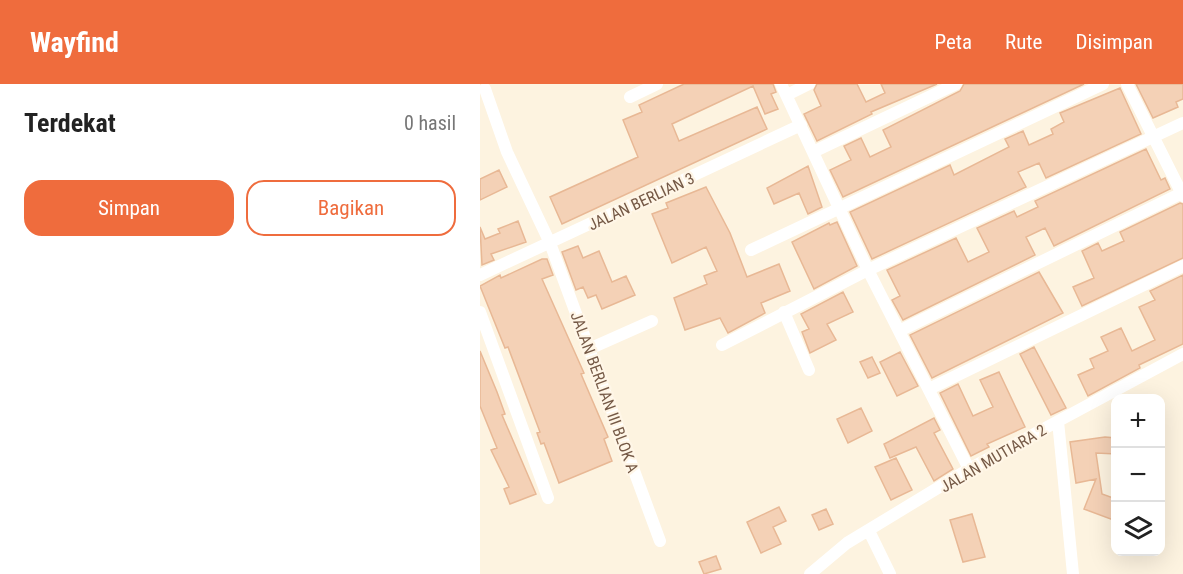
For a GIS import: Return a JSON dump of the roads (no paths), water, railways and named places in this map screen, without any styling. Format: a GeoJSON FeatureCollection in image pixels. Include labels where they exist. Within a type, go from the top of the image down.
{"type":"FeatureCollection","features":[{"type":"Feature","properties":{"kind":"street"},"geometry":{"type":"LineString","coordinates":[[630,97],[657,84]]}},
{"type":"Feature","properties":{"kind":"street"},"geometry":{"type":"LineString","coordinates":[[809,84],[784,89],[868,270],[969,469]]}},
{"type":"Feature","properties":{"kind":"street"},"geometry":{"type":"LineString","coordinates":[[813,152],[956,84]]}},
{"type":"Feature","properties":{"kind":"street"},"geometry":{"type":"LineString","coordinates":[[751,250],[1103,84]]}},
{"type":"Feature","properties":{"kind":"street"},"geometry":{"type":"LineString","coordinates":[[899,331],[1182,194],[1127,84]]}},
{"type":"Feature","properties":{"kind":"street","name":"JALAN BERLIAN III BLOK A"},"geometry":{"type":"LineString","coordinates":[[485,89],[507,152],[550,243],[660,541]]}},
{"type":"Feature","properties":{"kind":"street"},"geometry":{"type":"LineString","coordinates":[[722,345],[868,270],[1183,123]]}},
{"type":"Feature","properties":{"kind":"street","name":"JALAN BERLIAN 3"},"geometry":{"type":"LineString","coordinates":[[480,275],[801,125]]}},
{"type":"Feature","properties":{"kind":"street"},"geometry":{"type":"LineString","coordinates":[[928,389],[1183,266]]}},
{"type":"Feature","properties":{"kind":"street"},"geometry":{"type":"LineString","coordinates":[[480,312],[548,498]]}},
{"type":"Feature","properties":{"kind":"street"},"geometry":{"type":"LineString","coordinates":[[784,312],[809,370]]}},
{"type":"Feature","properties":{"kind":"street"},"geometry":{"type":"LineString","coordinates":[[589,349],[652,321]]}},
{"type":"Feature","properties":{"kind":"street","name":"JALAN MUTIARA 2"},"geometry":{"type":"LineString","coordinates":[[810,574],[847,543],[969,469],[1183,354]]}},
{"type":"Feature","properties":{"kind":"street"},"geometry":{"type":"LineString","coordinates":[[1058,421],[1074,574]]}},
{"type":"Feature","properties":{"kind":"street"},"geometry":{"type":"LineString","coordinates":[[869,531],[890,574]]}}]}
